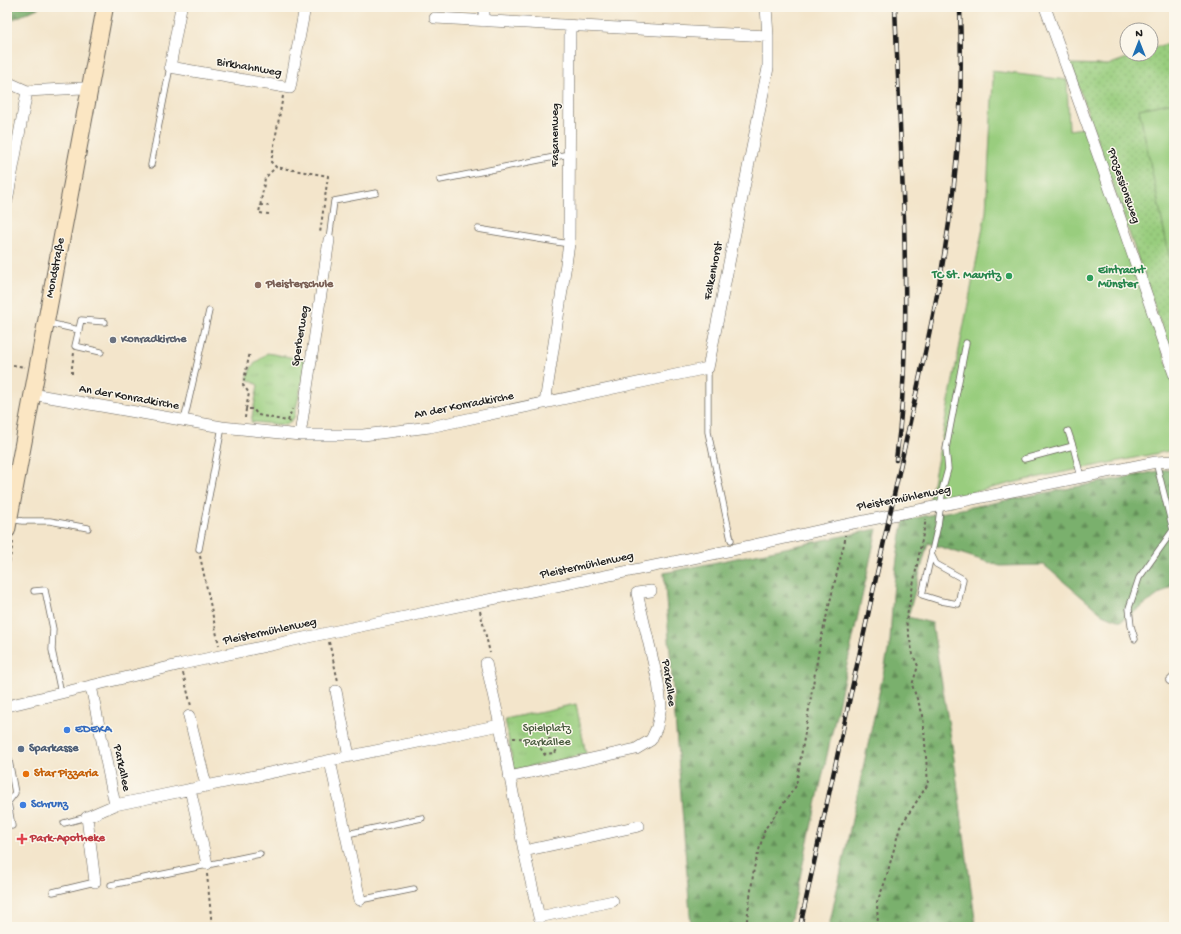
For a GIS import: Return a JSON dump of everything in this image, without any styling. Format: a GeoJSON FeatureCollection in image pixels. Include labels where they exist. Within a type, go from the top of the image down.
{"type":"FeatureCollection","features":[{"type":"Feature","properties":{"kind":"street","name":"Mondstraße"},"geometry":{"type":"LineString","coordinates":[[8,524],[105,7]]}},
{"type":"Feature","properties":{"kind":"street"},"geometry":{"type":"LineString","coordinates":[[170,67],[181,7]]}},
{"type":"Feature","properties":{"kind":"street","name":"Birkhahnweg"},"geometry":{"type":"LineString","coordinates":[[170,67],[290,88],[305,7]]}},
{"type":"Feature","properties":{"kind":"street"},"geometry":{"type":"LineString","coordinates":[[484,7],[484,21]]}},
{"type":"Feature","properties":{"kind":"street","name":"Falkenhorst"},"geometry":{"type":"LineString","coordinates":[[708,368],[768,68],[766,7]]}},
{"type":"Feature","properties":{"kind":"street","name":"Prozessionsweg"},"geometry":{"type":"LineString","coordinates":[[1045,7],[1174,374]]}},
{"type":"Feature","properties":{"kind":"street"},"geometry":{"type":"LineString","coordinates":[[435,18],[768,36]]}},
{"type":"Feature","properties":{"kind":"street","name":"Fasanenweg"},"geometry":{"type":"LineString","coordinates":[[545,402],[569,244],[570,26]]}},
{"type":"Feature","properties":{"kind":"street"},"geometry":{"type":"LineString","coordinates":[[7,82],[27,91],[82,88],[89,89]]}},
{"type":"Feature","properties":{"kind":"street"},"geometry":{"type":"LineString","coordinates":[[7,201],[10,167],[27,91]]}},
{"type":"Feature","properties":{"kind":"street","name":"Sperberweg"},"geometry":{"type":"LineString","coordinates":[[300,435],[329,240]]}},
{"type":"Feature","properties":{"kind":"street","name":"An der Konradkirche"},"geometry":{"type":"LineString","coordinates":[[32,394],[244,430],[300,435],[363,435],[430,427],[708,368]]}},
{"type":"Feature","properties":{"kind":"street","name":"Pleistermühlenweg"},"geometry":{"type":"LineString","coordinates":[[7,706],[182,664],[327,633],[732,550],[941,505],[1156,462],[1174,461]]}},
{"type":"Feature","properties":{"kind":"street","name":"Parkallee"},"geometry":{"type":"LineString","coordinates":[[509,777],[636,749],[650,740],[657,727],[661,706],[658,682],[637,593],[651,591]]}},
{"type":"Feature","properties":{"kind":"street"},"geometry":{"type":"LineString","coordinates":[[486,663],[500,725],[524,851],[539,917],[613,901]]}},
{"type":"Feature","properties":{"kind":"street","name":"Parkallee"},"geometry":{"type":"LineString","coordinates":[[91,686],[115,805],[500,725]]}},
{"type":"Feature","properties":{"kind":"street"},"geometry":{"type":"LineString","coordinates":[[336,691],[349,756]]}},
{"type":"Feature","properties":{"kind":"street"},"geometry":{"type":"LineString","coordinates":[[189,716],[206,785]]}},
{"type":"Feature","properties":{"kind":"street"},"geometry":{"type":"LineString","coordinates":[[330,761],[347,834],[360,900]]}},
{"type":"Feature","properties":{"kind":"street"},"geometry":{"type":"LineString","coordinates":[[190,789],[207,864]]}},
{"type":"Feature","properties":{"kind":"street"},"geometry":{"type":"LineString","coordinates":[[96,882],[87,817],[115,805]]}},
{"type":"Feature","properties":{"kind":"street"},"geometry":{"type":"LineString","coordinates":[[524,851],[639,826]]}},
{"type":"Feature","properties":{"kind":"lane"},"geometry":{"type":"LineString","coordinates":[[151,165],[170,67]]}},
{"type":"Feature","properties":{"kind":"lane"},"geometry":{"type":"LineString","coordinates":[[440,180],[569,154]]}},
{"type":"Feature","properties":{"kind":"lane"},"geometry":{"type":"LineString","coordinates":[[329,240],[334,201],[376,193]]}},
{"type":"Feature","properties":{"kind":"lane"},"geometry":{"type":"LineString","coordinates":[[478,229],[569,244]]}},
{"type":"Feature","properties":{"kind":"lane"},"geometry":{"type":"LineString","coordinates":[[184,421],[209,311]]}},
{"type":"Feature","properties":{"kind":"lane"},"geometry":{"type":"LineString","coordinates":[[101,352],[75,346],[81,320],[105,322]]}},
{"type":"Feature","properties":{"kind":"lane"},"geometry":{"type":"LineString","coordinates":[[46,322],[79,330]]}},
{"type":"Feature","properties":{"kind":"lane"},"geometry":{"type":"LineString","coordinates":[[932,556],[936,564],[964,579],[958,604],[941,601],[922,595],[932,556],[943,487],[948,469],[946,449],[966,343]]}},
{"type":"Feature","properties":{"kind":"lane","name":"Falkenhorst"},"geometry":{"type":"LineString","coordinates":[[708,368],[708,432],[731,540]]}},
{"type":"Feature","properties":{"kind":"lane"},"geometry":{"type":"LineString","coordinates":[[199,549],[222,427]]}},
{"type":"Feature","properties":{"kind":"lane"},"geometry":{"type":"LineString","coordinates":[[1068,431],[1081,477]]}},
{"type":"Feature","properties":{"kind":"lane"},"geometry":{"type":"LineString","coordinates":[[1024,459],[1073,446]]}},
{"type":"Feature","properties":{"kind":"lane"},"geometry":{"type":"LineString","coordinates":[[1135,639],[1131,626],[1129,608],[1140,578],[1173,532],[1156,462]]}},
{"type":"Feature","properties":{"kind":"lane"},"geometry":{"type":"LineString","coordinates":[[8,524],[50,521],[88,528]]}},
{"type":"Feature","properties":{"kind":"lane"},"geometry":{"type":"LineString","coordinates":[[34,591],[45,590],[53,629],[52,650],[61,693]]}},
{"type":"Feature","properties":{"kind":"lane"},"geometry":{"type":"LineString","coordinates":[[1169,680],[1174,676]]}},
{"type":"Feature","properties":{"kind":"lane"},"geometry":{"type":"LineString","coordinates":[[7,749],[15,793],[8,802],[12,826]]}},
{"type":"Feature","properties":{"kind":"lane"},"geometry":{"type":"LineString","coordinates":[[64,822],[87,817]]}},
{"type":"Feature","properties":{"kind":"lane"},"geometry":{"type":"LineString","coordinates":[[347,834],[422,818]]}},
{"type":"Feature","properties":{"kind":"lane"},"geometry":{"type":"LineString","coordinates":[[111,885],[260,854]]}},
{"type":"Feature","properties":{"kind":"lane"},"geometry":{"type":"LineString","coordinates":[[53,892],[96,882]]}},
{"type":"Feature","properties":{"kind":"lane"},"geometry":{"type":"LineString","coordinates":[[360,900],[414,889]]}},
{"type":"Feature","properties":{"kind":"path"},"geometry":{"type":"LineString","coordinates":[[7,13],[14,7]]}},
{"type":"Feature","properties":{"kind":"path"},"geometry":{"type":"LineString","coordinates":[[290,88],[284,93],[271,162],[276,167],[328,176],[320,233],[329,240]]}},
{"type":"Feature","properties":{"kind":"path"},"geometry":{"type":"LineString","coordinates":[[269,214],[259,213],[260,205],[265,178],[276,167]]}},
{"type":"Feature","properties":{"kind":"path"},"geometry":{"type":"LineString","coordinates":[[260,205],[271,206]]}},
{"type":"Feature","properties":{"kind":"path"},"geometry":{"type":"LineString","coordinates":[[72,374],[75,346]]}},
{"type":"Feature","properties":{"kind":"path"},"geometry":{"type":"LineString","coordinates":[[244,430],[249,393],[243,385],[250,352]]}},
{"type":"Feature","properties":{"kind":"path"},"geometry":{"type":"LineString","coordinates":[[288,421],[294,404]]}},
{"type":"Feature","properties":{"kind":"path"},"geometry":{"type":"LineString","coordinates":[[246,408],[253,409],[258,416],[301,424]]}},
{"type":"Feature","properties":{"kind":"path"},"geometry":{"type":"LineString","coordinates":[[878,927],[877,902],[885,882],[900,827],[928,784],[923,715],[912,685],[918,666],[913,655],[906,621],[928,508]]}},
{"type":"Feature","properties":{"kind":"path"},"geometry":{"type":"LineString","coordinates":[[746,927],[754,868],[765,829],[796,786],[820,643],[845,540],[844,525]]}},
{"type":"Feature","properties":{"kind":"path"},"geometry":{"type":"LineString","coordinates":[[199,549],[221,656]]}},
{"type":"Feature","properties":{"kind":"path"},"geometry":{"type":"LineString","coordinates":[[478,602],[491,659],[486,663]]}},
{"type":"Feature","properties":{"kind":"path"},"geometry":{"type":"LineString","coordinates":[[327,633],[338,685],[336,691]]}},
{"type":"Feature","properties":{"kind":"path"},"geometry":{"type":"LineString","coordinates":[[182,664],[192,714],[189,716]]}},
{"type":"Feature","properties":{"kind":"path"},"geometry":{"type":"LineString","coordinates":[[502,740],[522,738],[538,745],[544,754],[548,769]]}},
{"type":"Feature","properties":{"kind":"path"},"geometry":{"type":"LineString","coordinates":[[538,745],[546,739],[554,739],[557,743],[558,749],[556,753],[544,754]]}},
{"type":"Feature","properties":{"kind":"path"},"geometry":{"type":"LineString","coordinates":[[207,864],[208,888],[212,909],[212,927]]}},
{"type":"Feature","properties":{"kind":"green space"},"geometry":{"type":"Polygon","coordinates":[[[7,7],[40,7],[7,22],[7,7]]]}},
{"type":"Feature","properties":{"kind":"green space"},"geometry":{"type":"Polygon","coordinates":[[[1174,41],[1174,363],[1071,64],[1108,65],[1119,61],[1159,62],[1159,46],[1174,41]]]}},
{"type":"Feature","properties":{"kind":"green space"},"geometry":{"type":"Polygon","coordinates":[[[992,71],[1067,80],[1069,130],[1083,128],[1093,151],[1174,383],[1174,450],[1025,480],[929,503],[986,212],[993,80],[992,71]]]}},
{"type":"Feature","properties":{"kind":"green space"},"geometry":{"type":"Polygon","coordinates":[[[1174,102],[1174,268],[1172,269],[1139,109],[1174,102]]]}},
{"type":"Feature","properties":{"kind":"green space"},"geometry":{"type":"Polygon","coordinates":[[[267,353],[307,360],[294,418],[286,425],[251,422],[258,385],[247,379],[251,367],[267,353]]]}},
{"type":"Feature","properties":{"kind":"green space"},"geometry":{"type":"Polygon","coordinates":[[[1174,468],[1174,584],[1121,621],[1102,614],[1044,565],[1000,566],[928,543],[908,617],[932,623],[953,751],[976,927],[829,927],[890,642],[894,581],[904,520],[1174,468]]]}},
{"type":"Feature","properties":{"kind":"green space"},"geometry":{"type":"Polygon","coordinates":[[[877,529],[789,927],[691,927],[664,573],[877,529]]]}},
{"type":"Feature","properties":{"kind":"green space","name":"Spielplatz Parkallee"},"geometry":{"type":"Polygon","coordinates":[[[576,704],[586,754],[514,770],[505,719],[576,704]]]}},
{"type":"Feature","properties":{"kind":"railway"},"geometry":{"type":"LineString","coordinates":[[895,7],[904,219],[905,280],[904,370],[900,430],[896,460]]}},
{"type":"Feature","properties":{"kind":"railway"},"geometry":{"type":"LineString","coordinates":[[800,927],[928,339],[944,255],[956,170],[960,113],[960,7]]}},
{"type":"Feature","properties":{"kind":"place","name":"TC St. Mauritz"},"geometry":{"type":"Point","coordinates":[1009,276]}},
{"type":"Feature","properties":{"kind":"place","name":"Eintracht Münster"},"geometry":{"type":"Point","coordinates":[1090,278]}},
{"type":"Feature","properties":{"kind":"place","name":"Pleisterschule"},"geometry":{"type":"Point","coordinates":[258,285]}},
{"type":"Feature","properties":{"kind":"place","name":"Konradkirche"},"geometry":{"type":"Point","coordinates":[113,340]}},
{"type":"Feature","properties":{"kind":"place","name":"EDEKA"},"geometry":{"type":"Point","coordinates":[67,730]}},
{"type":"Feature","properties":{"kind":"place","name":"Sparkasse"},"geometry":{"type":"Point","coordinates":[21,749]}},
{"type":"Feature","properties":{"kind":"place","name":"Star Pizzaria"},"geometry":{"type":"Point","coordinates":[26,774]}},
{"type":"Feature","properties":{"kind":"place","name":"Schrunz"},"geometry":{"type":"Point","coordinates":[23,805]}},
{"type":"Feature","properties":{"kind":"place","name":"Park-Apotheke"},"geometry":{"type":"Point","coordinates":[22,839]}}]}
